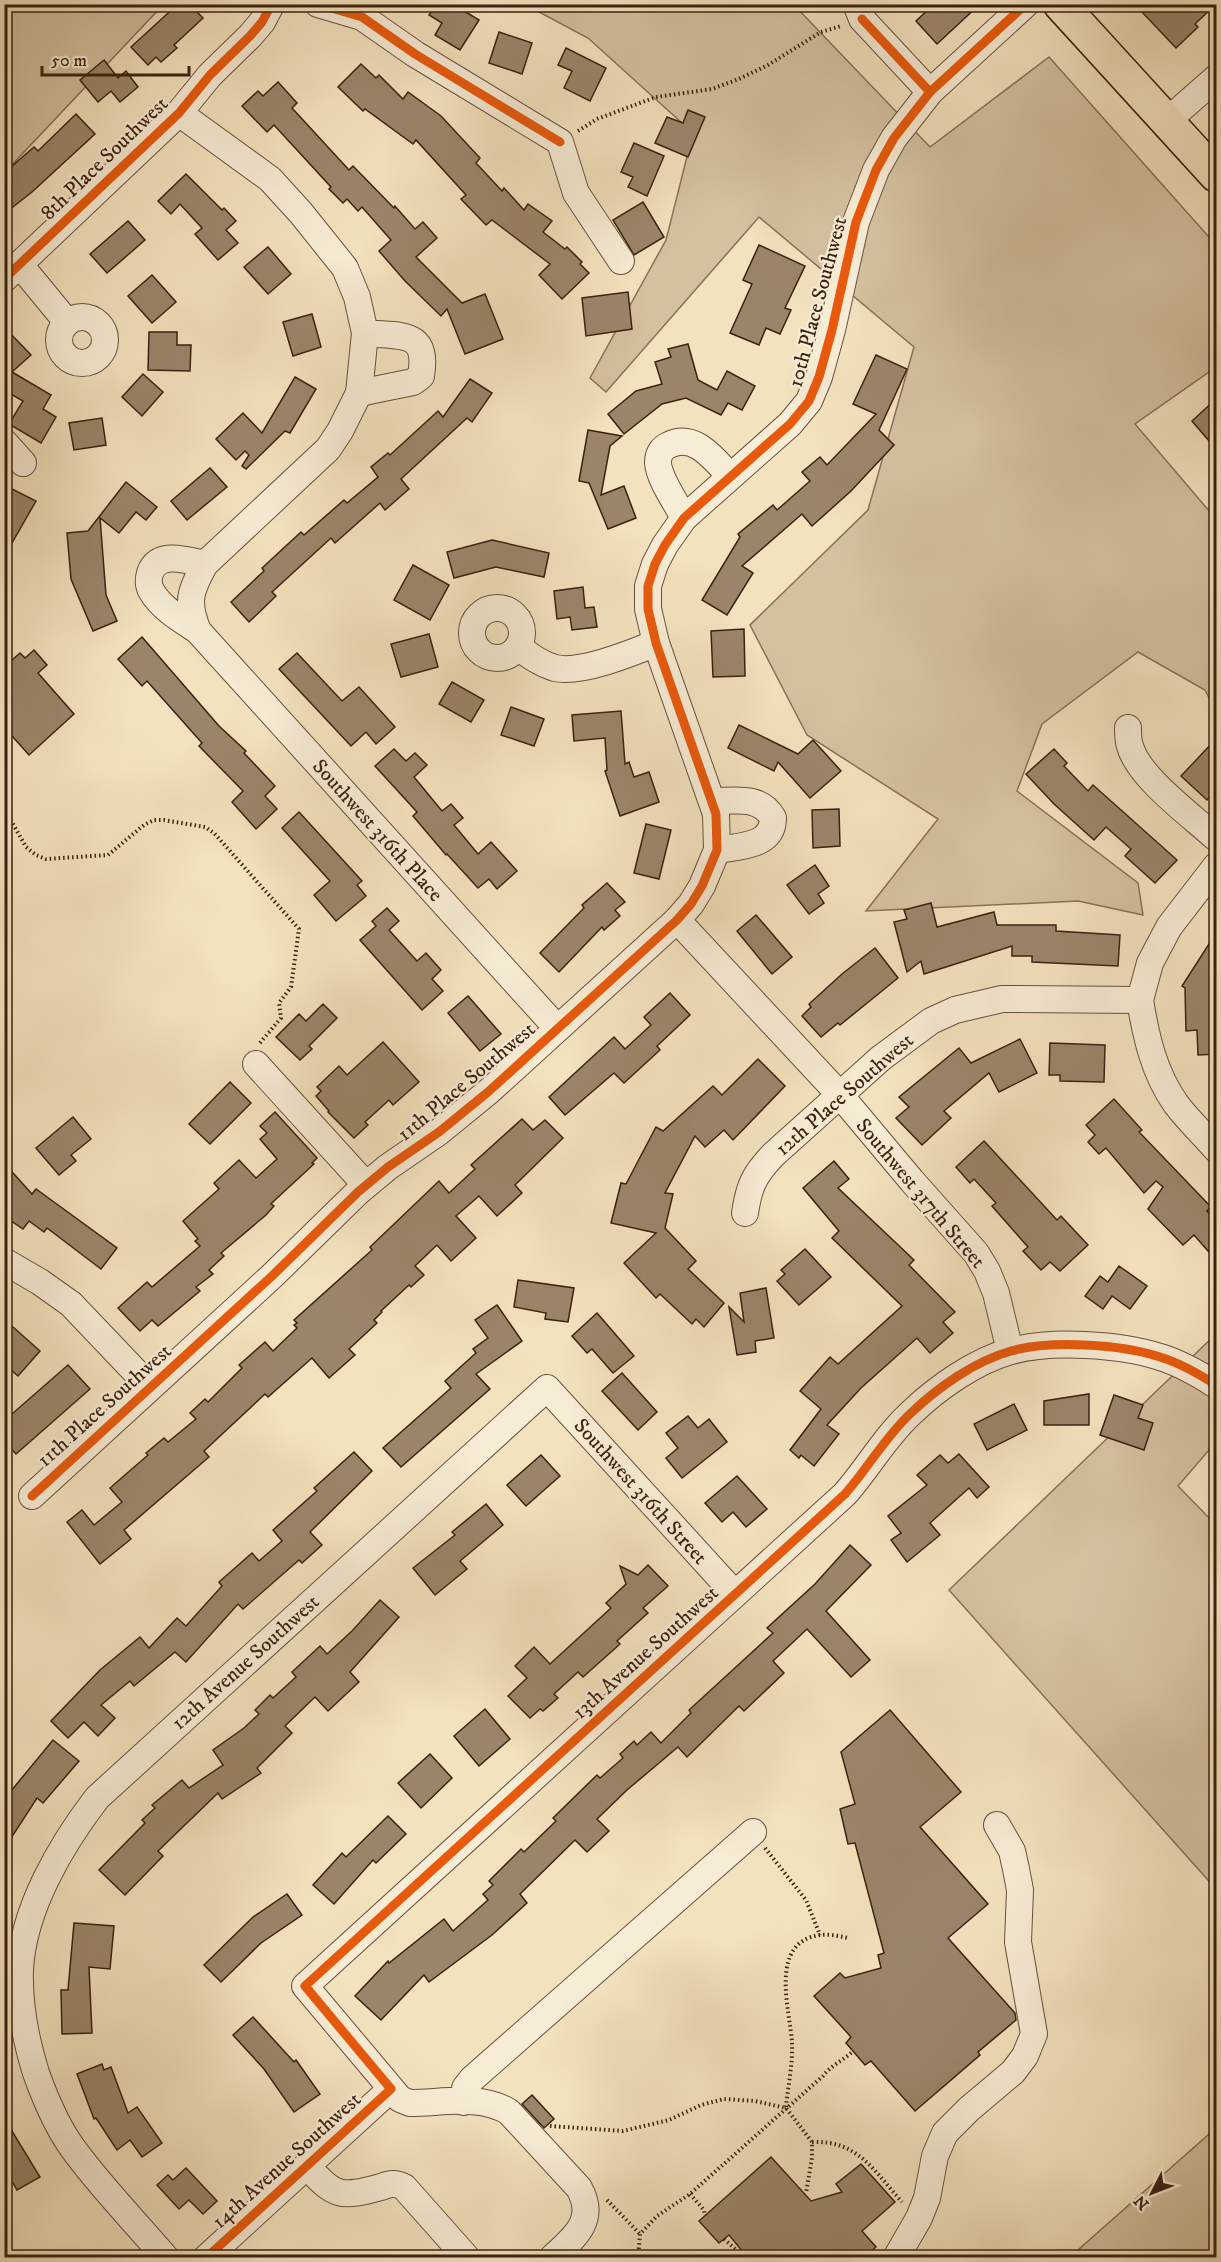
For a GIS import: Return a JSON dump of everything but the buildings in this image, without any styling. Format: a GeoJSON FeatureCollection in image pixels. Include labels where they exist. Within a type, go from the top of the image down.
{"type":"FeatureCollection","features":[{"type":"Feature","properties":{"kind":"main road"},"geometry":{"type":"LineString","coordinates":[[1060,4],[1216,175]]}},
{"type":"Feature","properties":{"kind":"street"},"geometry":{"type":"LineString","coordinates":[[318,4],[362,17],[415,54],[560,142],[576,193],[621,261]]}},
{"type":"Feature","properties":{"kind":"street","name":"10th Place Southwest"},"geometry":{"type":"LineString","coordinates":[[656,643],[648,609],[648,586],[655,564],[665,545],[684,518],[790,424],[809,401],[819,377],[832,330],[856,222],[876,171],[894,138],[930,92],[1026,4]]}},
{"type":"Feature","properties":{"kind":"street","name":"8th Place Southwest"},"geometry":{"type":"LineString","coordinates":[[12,272],[178,112],[210,75],[250,36],[272,5]]}},
{"type":"Feature","properties":{"kind":"street"},"geometry":{"type":"LineString","coordinates":[[859,12],[930,92]]}},
{"type":"Feature","properties":{"kind":"street"},"geometry":{"type":"LineString","coordinates":[[1167,121],[1216,78]]}},
{"type":"Feature","properties":{"kind":"street"},"geometry":{"type":"LineString","coordinates":[[178,112],[270,179],[307,220],[345,268],[357,297],[365,333],[359,393],[328,449],[205,564],[195,581],[191,598],[191,614],[198,632]]}},
{"type":"Feature","properties":{"kind":"street"},"geometry":{"type":"LineString","coordinates":[[12,272],[67,322]]}},
{"type":"Feature","properties":{"kind":"street"},"geometry":{"type":"LineString","coordinates":[[359,393],[413,382],[421,376],[424,358],[420,345],[411,339],[365,333]]}},
{"type":"Feature","properties":{"kind":"street"},"geometry":{"type":"LineString","coordinates":[[684,518],[660,472],[658,463],[660,453],[666,446],[686,441],[706,451],[730,476]]}},
{"type":"Feature","properties":{"kind":"street"},"geometry":{"type":"LineString","coordinates":[[4,442],[23,463]]}},
{"type":"Feature","properties":{"kind":"street","name":"Southwest 316th Place"},"geometry":{"type":"LineString","coordinates":[[205,564],[177,558],[166,559],[155,564],[148,580],[150,589],[167,609],[198,632],[557,1028]]}},
{"type":"Feature","properties":{"kind":"street"},"geometry":{"type":"LineString","coordinates":[[518,647],[538,661],[558,669],[590,666],[622,657],[656,643]]}},
{"type":"Feature","properties":{"kind":"street","name":"11th Place Southwest"},"geometry":{"type":"LineString","coordinates":[[32,1496],[272,1276],[366,1185],[388,1167],[440,1132],[488,1092],[677,920],[691,904],[702,886],[717,850],[716,814],[656,643]]}},
{"type":"Feature","properties":{"kind":"street"},"geometry":{"type":"LineString","coordinates":[[1128,728],[1129,746],[1137,762],[1148,776],[1216,838]]}},
{"type":"Feature","properties":{"kind":"street"},"geometry":{"type":"LineString","coordinates":[[712,801],[752,801],[763,806],[773,818],[771,833],[762,841],[717,850]]}},
{"type":"Feature","properties":{"kind":"street"},"geometry":{"type":"LineString","coordinates":[[1216,866],[1169,927],[1150,963],[1140,1000],[1151,1053],[1164,1084],[1177,1105],[1216,1149]]}},
{"type":"Feature","properties":{"kind":"street","name":"Southwest 317th Street"},"geometry":{"type":"LineString","coordinates":[[677,920],[840,1095],[912,1181],[976,1252],[996,1293],[1010,1351]]}},
{"type":"Feature","properties":{"kind":"street","name":"12th Place Southwest"},"geometry":{"type":"LineString","coordinates":[[745,1213],[751,1185],[758,1170],[907,1037],[931,1022],[955,1010],[1002,999],[1140,1000]]}},
{"type":"Feature","properties":{"kind":"street"},"geometry":{"type":"LineString","coordinates":[[258,1056],[366,1185]]}},
{"type":"Feature","properties":{"kind":"street"},"geometry":{"type":"LineString","coordinates":[[4,1261],[71,1304],[150,1387]]}},
{"type":"Feature","properties":{"kind":"street","name":"13th Avenue Southwest"},"geometry":{"type":"LineString","coordinates":[[391,2090],[305,1986],[845,1494],[878,1450],[910,1413],[951,1380],[973,1367],[1010,1351],[1043,1346],[1087,1345],[1160,1357],[1197,1373],[1216,1385]]}},
{"type":"Feature","properties":{"kind":"street","name":"Southwest 316th Street"},"geometry":{"type":"LineString","coordinates":[[547,1388],[735,1594]]}},
{"type":"Feature","properties":{"kind":"street","name":"12th Avenue Southwest"},"geometry":{"type":"LineString","coordinates":[[166,2258],[76,2154],[54,2118],[28,2048],[12,1969],[45,1879],[78,1823],[97,1798],[547,1388]]}},
{"type":"Feature","properties":{"kind":"street"},"geometry":{"type":"LineString","coordinates":[[896,2258],[919,2218],[927,2198],[935,2156],[945,2133],[969,2109],[1013,2072],[1025,2056],[1035,2034],[1018,1942],[1020,1890],[1012,1851],[997,1826]]}},
{"type":"Feature","properties":{"kind":"street"},"geometry":{"type":"LineString","coordinates":[[464,2102],[465,2088],[472,2079],[753,1832]]}},
{"type":"Feature","properties":{"kind":"street"},"geometry":{"type":"LineString","coordinates":[[391,2090],[400,2099],[410,2103],[485,2102],[500,2106],[509,2112],[579,2188],[587,2208],[581,2229],[552,2258]]}},
{"type":"Feature","properties":{"kind":"street","name":"14th Avenue Southwest"},"geometry":{"type":"LineString","coordinates":[[206,2258],[391,2090]]}},
{"type":"Feature","properties":{"kind":"street"},"geometry":{"type":"LineString","coordinates":[[307,2166],[320,2181],[338,2193],[354,2194],[394,2183],[404,2187],[467,2258]]}},
{"type":"Feature","properties":{"kind":"path"},"geometry":{"type":"LineString","coordinates":[[560,142],[597,119],[657,98],[712,89],[740,79],[859,12]]}},
{"type":"Feature","properties":{"kind":"path"},"geometry":{"type":"LineString","coordinates":[[4,808],[26,847],[46,859],[108,855],[144,825],[154,820],[205,827],[214,832],[299,929],[291,987],[279,1003],[281,1018],[259,1044],[258,1056]]}},
{"type":"Feature","properties":{"kind":"path"},"geometry":{"type":"LineString","coordinates":[[753,1832],[806,1900],[820,1935]]}},
{"type":"Feature","properties":{"kind":"path"},"geometry":{"type":"LineString","coordinates":[[786,2108],[792,2046],[785,1991],[786,1969],[796,1948],[803,1942],[820,1935],[848,1938]]}},
{"type":"Feature","properties":{"kind":"path"},"geometry":{"type":"LineString","coordinates":[[638,2258],[640,2234],[657,2216],[690,2194],[823,2076],[828,2069],[839,2064],[853,2051]]}},
{"type":"Feature","properties":{"kind":"path"},"geometry":{"type":"LineString","coordinates":[[540,2127],[623,2131],[669,2120],[701,2105],[724,2099],[755,2101],[786,2108],[812,2142],[812,2158],[806,2193]]}},
{"type":"Feature","properties":{"kind":"path"},"geometry":{"type":"LineString","coordinates":[[812,2142],[828,2141],[851,2149],[902,2202]]}},
{"type":"Feature","properties":{"kind":"path"},"geometry":{"type":"LineString","coordinates":[[690,2194],[704,2210],[705,2216]]}},
{"type":"Feature","properties":{"kind":"path"},"geometry":{"type":"LineString","coordinates":[[724,2239],[745,2258]]}},
{"type":"Feature","properties":{"kind":"shaded area"},"geometry":{"type":"Polygon","coordinates":[[[5,5],[163,5],[5,172],[5,5]]]}},
{"type":"Feature","properties":{"kind":"shaded area"},"geometry":{"type":"Polygon","coordinates":[[[526,5],[794,5],[930,147],[1049,57],[1216,245],[1216,367],[1135,424],[1216,519],[1216,711],[1205,690],[1138,652],[1042,724],[1017,791],[1138,883],[1143,915],[1078,901],[866,911],[938,819],[807,735],[750,625],[868,510],[914,347],[759,217],[606,392],[590,378],[666,240],[693,133],[588,38],[526,5]]]}},
{"type":"Feature","properties":{"kind":"shaded area"},"geometry":{"type":"Polygon","coordinates":[[[1216,1334],[1216,1442],[1178,1486],[1216,1525],[1216,1889],[949,1590],[1216,1334]]]}},
{"type":"Feature","properties":{"kind":"shaded area"},"geometry":{"type":"Polygon","coordinates":[[[1216,2128],[1216,2257],[1070,2257],[1216,2128]]]}},
{"type":"Feature","properties":{"kind":"cycle path"},"geometry":{"type":"LineString","coordinates":[[4,279],[179,113],[210,75],[250,36],[274,4]]}},
{"type":"Feature","properties":{"kind":"cycle path"},"geometry":{"type":"LineString","coordinates":[[318,4],[362,17],[415,54],[560,142]]}},
{"type":"Feature","properties":{"kind":"cycle path"},"geometry":{"type":"LineString","coordinates":[[32,1496],[272,1276],[358,1192],[388,1167],[439,1132],[488,1092],[677,920],[691,904],[702,886],[717,850],[716,814],[656,643],[648,609],[648,586],[655,564],[684,518],[790,424],[809,401],[819,377],[832,330],[856,222],[876,170],[894,138],[930,92],[1026,4]]}},
{"type":"Feature","properties":{"kind":"cycle path"},"geometry":{"type":"LineString","coordinates":[[862,19],[930,92]]}},
{"type":"Feature","properties":{"kind":"cycle path"},"geometry":{"type":"LineString","coordinates":[[206,2258],[391,2089],[305,1986],[845,1494],[893,1432],[921,1404],[957,1376],[984,1361],[1011,1351],[1046,1345],[1106,1346],[1144,1353],[1167,1359],[1216,1385]]}}]}
